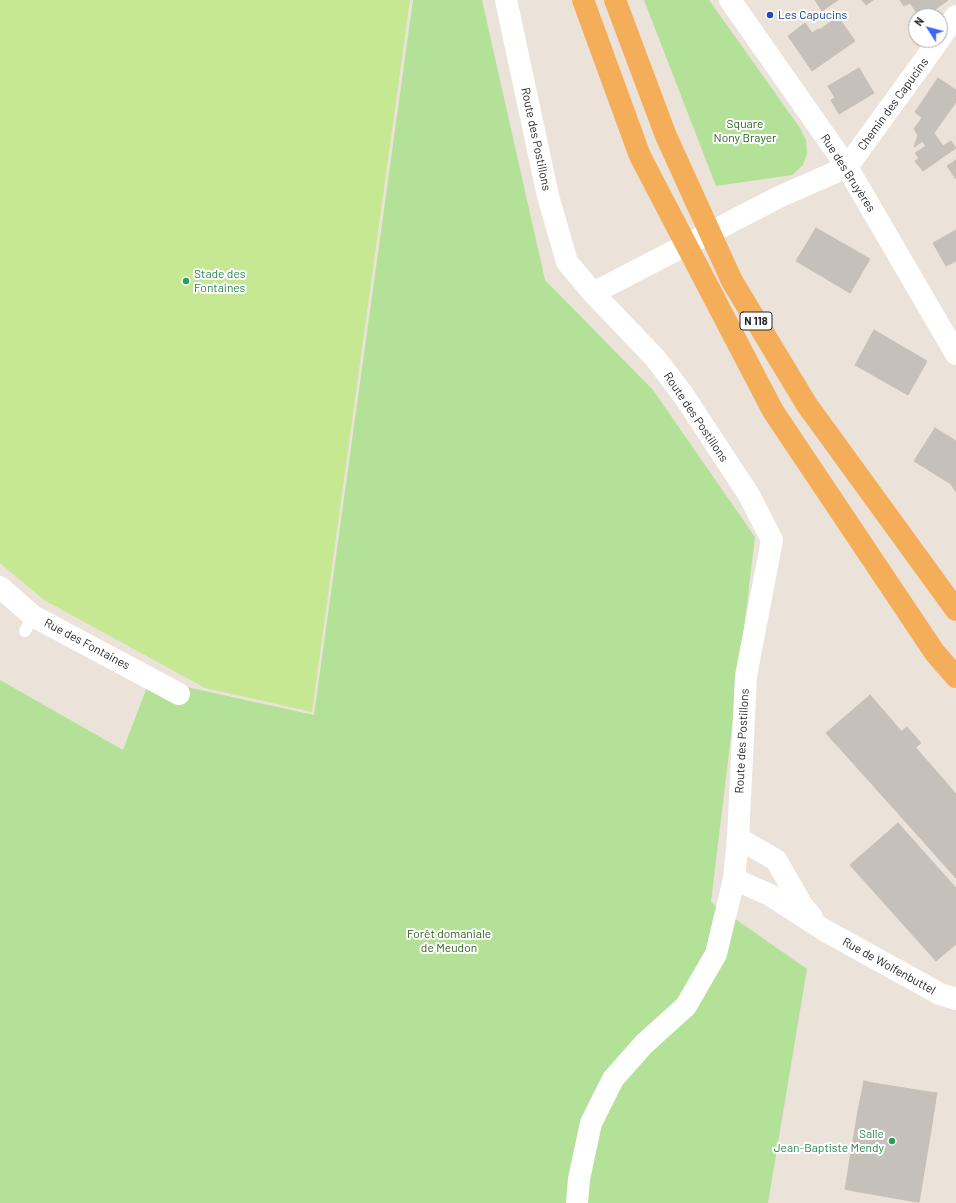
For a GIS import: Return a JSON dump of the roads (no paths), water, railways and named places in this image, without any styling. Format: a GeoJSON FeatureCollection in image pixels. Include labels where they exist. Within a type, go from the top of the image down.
{"type":"FeatureCollection","features":[{"type":"Feature","properties":{"kind":"highway","name":"N 118"},"geometry":{"type":"LineString","coordinates":[[583,0],[640,156],[773,411],[935,653],[956,678]]}},
{"type":"Feature","properties":{"kind":"highway","name":"N 118"},"geometry":{"type":"LineString","coordinates":[[615,0],[666,136],[732,281],[807,405],[956,610]]}},
{"type":"Feature","properties":{"kind":"street","name":"Route des Postillons"},"geometry":{"type":"LineString","coordinates":[[506,0],[548,196],[567,262],[593,293],[656,359],[684,396],[749,495],[772,540],[746,676],[738,838],[734,879],[716,954],[686,1006],[644,1044],[613,1079],[591,1123],[579,1179],[577,1203]]}},
{"type":"Feature","properties":{"kind":"street","name":"Rue des Bruyères"},"geometry":{"type":"LineString","coordinates":[[730,0],[847,167],[956,354]]}},
{"type":"Feature","properties":{"kind":"street","name":"Chemin des Capucins"},"geometry":{"type":"LineString","coordinates":[[948,27],[956,16]]}},
{"type":"Feature","properties":{"kind":"street","name":"Chemin des Capucins"},"geometry":{"type":"LineString","coordinates":[[847,167],[933,48]]}},
{"type":"Feature","properties":{"kind":"street"},"geometry":{"type":"LineString","coordinates":[[593,293],[779,198],[847,167]]}},
{"type":"Feature","properties":{"kind":"street","name":"Rue des Fontaines"},"geometry":{"type":"LineString","coordinates":[[0,587],[29,623],[179,694]]}},
{"type":"Feature","properties":{"kind":"street","name":"Rue de Wolfenbuttel"},"geometry":{"type":"LineString","coordinates":[[738,838],[776,860],[802,905],[824,930]]}},
{"type":"Feature","properties":{"kind":"street","name":"Rue de Wolfenbuttel"},"geometry":{"type":"LineString","coordinates":[[734,879],[770,896],[824,930],[940,994],[956,999]]}},
{"type":"Feature","properties":{"kind":"place","name":"Les Capucins"},"geometry":{"type":"Point","coordinates":[770,15]}},
{"type":"Feature","properties":{"kind":"place","name":"Stade des Fontaines"},"geometry":{"type":"Point","coordinates":[186,281]}},
{"type":"Feature","properties":{"kind":"place","name":"Salle Jean-Baptiste Mendy"},"geometry":{"type":"Point","coordinates":[892,1141]}},
{"type":"Feature","properties":{"kind":"park label","name":"Square Nony Brayer"},"geometry":{"type":"Point","coordinates":[745,131]}},
{"type":"Feature","properties":{"kind":"park label","name":"Forêt domaniale de Meudon"},"geometry":{"type":"Point","coordinates":[449,941]}}]}
